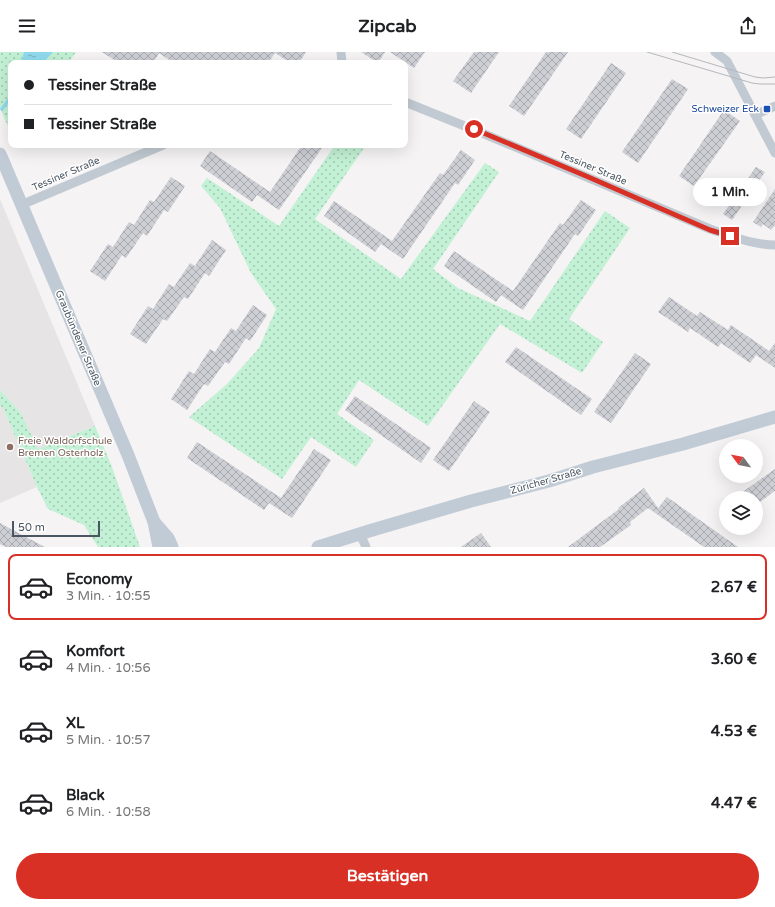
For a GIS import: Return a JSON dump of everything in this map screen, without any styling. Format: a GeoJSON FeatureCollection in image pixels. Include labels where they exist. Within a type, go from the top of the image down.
{"type":"FeatureCollection","features":[{"type":"Feature","properties":{"kind":"main road","name":"Graubündener Straße"},"geometry":{"type":"LineString","coordinates":[[0,154],[124,446],[154,522],[159,547]]}},
{"type":"Feature","properties":{"kind":"main road","name":"Züricher Straße"},"geometry":{"type":"LineString","coordinates":[[318,547],[341,544],[360,534],[471,501],[683,444],[775,417]]}},
{"type":"Feature","properties":{"kind":"main road","name":"Graubündener Straße"},"geometry":{"type":"LineString","coordinates":[[154,522],[168,538],[172,547]]}},
{"type":"Feature","properties":{"kind":"street"},"geometry":{"type":"LineString","coordinates":[[715,52],[727,61],[775,153]]}},
{"type":"Feature","properties":{"kind":"street","name":"Tessiner Straße"},"geometry":{"type":"LineString","coordinates":[[408,103],[710,230],[746,241],[775,246]]}},
{"type":"Feature","properties":{"kind":"street"},"geometry":{"type":"LineString","coordinates":[[755,115],[775,106]]}},
{"type":"Feature","properties":{"kind":"street","name":"Tessiner Straße"},"geometry":{"type":"LineString","coordinates":[[21,205],[156,148]]}},
{"type":"Feature","properties":{"kind":"street"},"geometry":{"type":"LineString","coordinates":[[360,534],[366,547]]}},
{"type":"Feature","properties":{"kind":"shaded area"},"geometry":{"type":"Polygon","coordinates":[[[0,199],[95,426],[38,449],[21,413],[0,390],[0,199]]]}},
{"type":"Feature","properties":{"kind":"shaded area","name":"Freie Waldorfschule Bremen Osterholz"},"geometry":{"type":"Polygon","coordinates":[[[0,405],[3,408],[37,487],[0,503],[0,405]]]}},
{"type":"Feature","properties":{"kind":"green space"},"geometry":{"type":"Polygon","coordinates":[[[0,52],[76,52],[70,60],[8,60],[8,126],[0,108],[0,52]]]}},
{"type":"Feature","properties":{"kind":"green space"},"geometry":{"type":"Polygon","coordinates":[[[333,148],[364,148],[315,219],[401,279],[485,163],[499,172],[433,269],[458,288],[530,321],[605,211],[630,228],[569,319],[603,342],[582,373],[500,324],[428,426],[359,380],[337,414],[374,440],[356,467],[311,437],[282,479],[189,417],[227,384],[259,348],[276,309],[251,273],[220,208],[201,186],[207,178],[279,226],[333,148]]]}},
{"type":"Feature","properties":{"kind":"green space"},"geometry":{"type":"Polygon","coordinates":[[[0,390],[21,413],[38,449],[95,426],[112,467],[140,547],[98,547],[84,525],[48,509],[3,408],[0,405],[0,390]]]}},
{"type":"Feature","properties":{"kind":"water"},"geometry":{"type":"Polygon","coordinates":[[[24,52],[53,52],[46,60],[22,60],[24,52]]]}},
{"type":"Feature","properties":{"kind":"building"},"geometry":{"type":"Polygon","coordinates":[[[102,52],[306,52],[301,60],[286,60],[275,53],[270,60],[170,60],[159,53],[155,60],[114,60],[102,52]]]}},
{"type":"Feature","properties":{"kind":"building"},"geometry":{"type":"Polygon","coordinates":[[[361,52],[385,52],[380,60],[373,60],[361,52]]]}},
{"type":"Feature","properties":{"kind":"building"},"geometry":{"type":"Polygon","coordinates":[[[390,52],[425,52],[414,68],[408,64],[408,60],[402,60],[390,52]]]}},
{"type":"Feature","properties":{"kind":"building"},"geometry":{"type":"Polygon","coordinates":[[[474,52],[499,52],[471,93],[453,81],[474,52]]]}},
{"type":"Feature","properties":{"kind":"building"},"geometry":{"type":"Polygon","coordinates":[[[546,52],[568,52],[524,116],[509,106],[546,52]]]}},
{"type":"Feature","properties":{"kind":"building"},"geometry":{"type":"Polygon","coordinates":[[[611,63],[626,73],[581,139],[566,129],[611,63]]]}},
{"type":"Feature","properties":{"kind":"building"},"geometry":{"type":"Polygon","coordinates":[[[672,79],[688,89],[638,163],[622,152],[672,79]]]}},
{"type":"Feature","properties":{"kind":"building"},"geometry":{"type":"Polygon","coordinates":[[[724,110],[740,121],[694,186],[679,176],[724,110]]]}},
{"type":"Feature","properties":{"kind":"building"},"geometry":{"type":"Polygon","coordinates":[[[300,148],[322,148],[279,210],[257,195],[252,202],[200,166],[210,151],[270,192],[300,148]]]}},
{"type":"Feature","properties":{"kind":"building"},"geometry":{"type":"Polygon","coordinates":[[[461,150],[475,160],[458,185],[455,183],[403,259],[381,244],[375,252],[324,216],[334,201],[392,241],[440,173],[443,175],[461,150]]]}},
{"type":"Feature","properties":{"kind":"building"},"geometry":{"type":"Polygon","coordinates":[[[756,167],[765,172],[732,220],[723,214],[756,167]]]}},
{"type":"Feature","properties":{"kind":"building"},"geometry":{"type":"Polygon","coordinates":[[[171,177],[185,186],[168,212],[164,210],[147,236],[143,233],[126,258],[122,255],[105,281],[90,271],[108,244],[113,247],[129,222],[134,225],[150,200],[154,202],[171,177]]]}},
{"type":"Feature","properties":{"kind":"building"},"geometry":{"type":"Polygon","coordinates":[[[775,189],[775,225],[771,230],[763,224],[761,227],[753,222],[775,189]]]}},
{"type":"Feature","properties":{"kind":"building"},"geometry":{"type":"Polygon","coordinates":[[[581,200],[596,210],[578,236],[575,234],[523,310],[501,295],[496,302],[444,266],[454,251],[513,291],[560,223],[563,225],[581,200]]]}},
{"type":"Feature","properties":{"kind":"building"},"geometry":{"type":"Polygon","coordinates":[[[212,240],[226,250],[209,276],[205,273],[188,299],[184,297],[167,321],[163,319],[146,344],[130,334],[148,306],[153,309],[169,284],[174,287],[190,263],[195,266],[212,240]]]}},
{"type":"Feature","properties":{"kind":"building"},"geometry":{"type":"Polygon","coordinates":[[[669,297],[697,316],[700,312],[728,330],[731,325],[769,351],[775,343],[775,368],[756,355],[750,363],[721,343],[718,347],[690,328],[688,332],[658,312],[669,297]]]}},
{"type":"Feature","properties":{"kind":"building"},"geometry":{"type":"Polygon","coordinates":[[[253,305],[267,315],[250,341],[246,338],[229,364],[225,362],[208,386],[204,384],[187,410],[171,399],[189,371],[194,374],[210,349],[215,352],[231,328],[236,331],[253,305]]]}},
{"type":"Feature","properties":{"kind":"building"},"geometry":{"type":"Polygon","coordinates":[[[516,347],[592,399],[581,415],[505,362],[516,347]]]}},
{"type":"Feature","properties":{"kind":"building"},"geometry":{"type":"Polygon","coordinates":[[[635,353],[651,364],[611,423],[594,412],[635,353]]]}},
{"type":"Feature","properties":{"kind":"building"},"geometry":{"type":"Polygon","coordinates":[[[355,396],[431,448],[421,463],[345,410],[355,396]]]}},
{"type":"Feature","properties":{"kind":"building"},"geometry":{"type":"Polygon","coordinates":[[[474,401],[490,412],[449,471],[433,460],[474,401]]]}},
{"type":"Feature","properties":{"kind":"building"},"geometry":{"type":"Polygon","coordinates":[[[197,442],[281,498],[314,449],[331,460],[292,518],[269,503],[264,510],[187,458],[197,442]]]}},
{"type":"Feature","properties":{"kind":"building"},"geometry":{"type":"Polygon","coordinates":[[[775,469],[775,491],[763,500],[763,491],[744,491],[755,483],[763,483],[763,477],[775,469]]]}},
{"type":"Feature","properties":{"kind":"building"},"geometry":{"type":"Polygon","coordinates":[[[644,488],[658,508],[667,497],[738,547],[704,547],[648,508],[630,522],[631,525],[600,547],[568,547],[619,509],[618,508],[644,488]]]}},
{"type":"Feature","properties":{"kind":"building"},"geometry":{"type":"Polygon","coordinates":[[[0,523],[45,547],[6,547],[0,544],[0,523]]]}},
{"type":"Feature","properties":{"kind":"building"},"geometry":{"type":"Polygon","coordinates":[[[481,533],[491,547],[461,547],[481,533]]]}},
{"type":"Feature","properties":{"kind":"waterway"},"geometry":{"type":"LineString","coordinates":[[2,109],[8,101]]}},
{"type":"Feature","properties":{"kind":"tram line"},"geometry":{"type":"LineString","coordinates":[[647,52],[752,83],[775,84]]}},
{"type":"Feature","properties":{"kind":"tram line"},"geometry":{"type":"LineString","coordinates":[[672,52],[755,77],[775,77]]}},
{"type":"Feature","properties":{"kind":"place","name":"Schweizer Eck"},"geometry":{"type":"Point","coordinates":[767,109]}},
{"type":"Feature","properties":{"kind":"place","name":"Freie Waldorfschule Bremen Osterholz"},"geometry":{"type":"Point","coordinates":[10,447]}},
{"type":"Feature","properties":{"kind":"route"},"geometry":{"type":"LineString","coordinates":[[474,129],[710,230],[730,236]]}}]}
